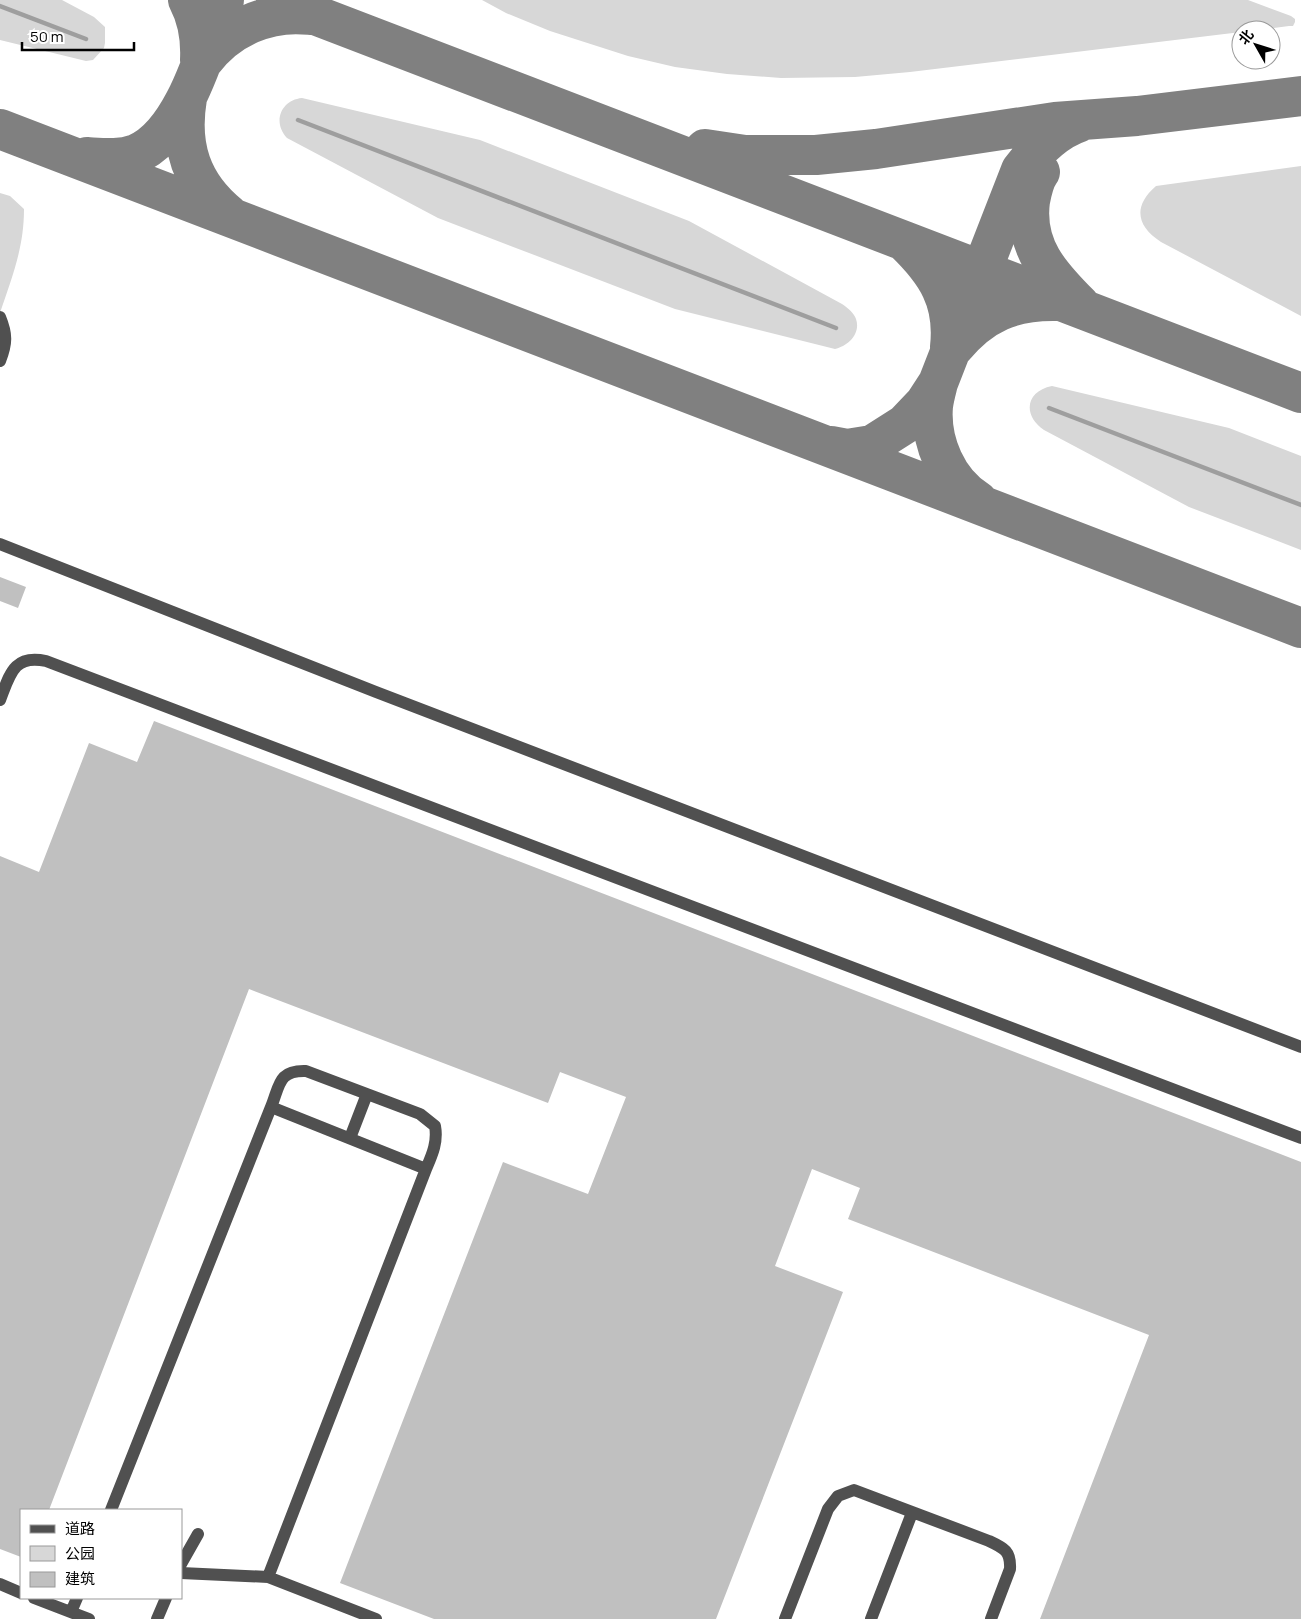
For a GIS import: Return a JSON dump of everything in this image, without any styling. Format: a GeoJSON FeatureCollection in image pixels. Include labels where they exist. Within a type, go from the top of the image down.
{"type":"FeatureCollection","features":[{"type":"Feature","properties":{"kind":"lane"},"geometry":{"type":"LineString","coordinates":[[0,317],[4,326],[6,345],[0,361]]}},
{"type":"Feature","properties":{"kind":"lane"},"geometry":{"type":"LineString","coordinates":[[0,544],[385,696],[1301,1047]]}},
{"type":"Feature","properties":{"kind":"lane"},"geometry":{"type":"LineString","coordinates":[[0,700],[9,677],[16,666],[25,660],[34,658],[46,661],[1301,1138]]}},
{"type":"Feature","properties":{"kind":"lane"},"geometry":{"type":"LineString","coordinates":[[111,1509],[271,1107],[282,1080],[287,1073],[295,1070],[306,1071],[420,1114],[435,1126],[436,1142],[268,1577]]}},
{"type":"Feature","properties":{"kind":"lane"},"geometry":{"type":"LineString","coordinates":[[350,1138],[367,1094]]}},
{"type":"Feature","properties":{"kind":"lane"},"geometry":{"type":"LineString","coordinates":[[271,1107],[426,1169]]}},
{"type":"Feature","properties":{"kind":"lane"},"geometry":{"type":"LineString","coordinates":[[785,1619],[828,1509],[838,1496],[854,1490],[1002,1547],[1007,1552],[1010,1560],[1010,1569],[991,1619]]}},
{"type":"Feature","properties":{"kind":"lane"},"geometry":{"type":"LineString","coordinates":[[872,1619],[912,1513]]}},
{"type":"Feature","properties":{"kind":"lane"},"geometry":{"type":"LineString","coordinates":[[182,1562],[198,1534]]}},
{"type":"Feature","properties":{"kind":"lane"},"geometry":{"type":"LineString","coordinates":[[182,1573],[268,1577],[376,1619]]}},
{"type":"Feature","properties":{"kind":"lane"},"geometry":{"type":"LineString","coordinates":[[0,1584],[20,1593]]}},
{"type":"Feature","properties":{"kind":"lane"},"geometry":{"type":"LineString","coordinates":[[37,1599],[89,1619]]}},
{"type":"Feature","properties":{"kind":"lane"},"geometry":{"type":"LineString","coordinates":[[71,1612],[77,1599]]}},
{"type":"Feature","properties":{"kind":"lane"},"geometry":{"type":"LineString","coordinates":[[157,1619],[166,1599]]}},
{"type":"Feature","properties":{"kind":"green space"},"geometry":{"type":"Polygon","coordinates":[[[0,0],[62,0],[94,17],[105,27],[104,48],[93,60],[86,61],[0,40],[0,0]]]}},
{"type":"Feature","properties":{"kind":"green space"},"geometry":{"type":"Polygon","coordinates":[[[482,0],[1248,0],[1291,16],[1295,19],[1295,22],[1293,26],[1281,27],[1281,20],[1231,20],[1231,33],[910,72],[855,77],[781,78],[727,74],[675,67],[628,56],[550,31],[506,13],[482,0]]]}},
{"type":"Feature","properties":{"kind":"green space"},"geometry":{"type":"Polygon","coordinates":[[[302,98],[480,140],[689,221],[842,304],[855,317],[857,330],[849,342],[835,349],[675,309],[438,218],[287,138],[282,132],[280,125],[281,113],[289,103],[302,98]]]}},
{"type":"Feature","properties":{"kind":"green space"},"geometry":{"type":"Polygon","coordinates":[[[1301,166],[1301,316],[1161,242],[1142,223],[1140,216],[1141,208],[1149,193],[1156,186],[1301,166]]]}},
{"type":"Feature","properties":{"kind":"green space"},"geometry":{"type":"Polygon","coordinates":[[[0,193],[10,196],[24,209],[20,250],[0,313],[0,193]]]}},
{"type":"Feature","properties":{"kind":"green space"},"geometry":{"type":"Polygon","coordinates":[[[1052,386],[1229,428],[1301,456],[1301,550],[1189,507],[1044,430],[1032,418],[1030,404],[1032,398],[1037,393],[1052,386]]]}},
{"type":"Feature","properties":{"kind":"building"},"geometry":{"type":"Polygon","coordinates":[[[0,577],[26,587],[18,608],[0,601],[0,577]]]}},
{"type":"Feature","properties":{"kind":"building"},"geometry":{"type":"Polygon","coordinates":[[[154,721],[1301,1162],[1301,1619],[1040,1619],[1149,1335],[848,1219],[860,1188],[812,1169],[775,1266],[843,1292],[716,1619],[434,1619],[340,1583],[503,1162],[588,1194],[626,1097],[560,1072],[548,1103],[249,989],[49,1509],[20,1509],[20,1557],[0,1549],[0,856],[39,872],[89,743],[137,762],[154,721]]]}},
{"type":"Feature","properties":{"kind":"waterway"},"geometry":{"type":"LineString","coordinates":[[0,6],[86,39]]}},
{"type":"Feature","properties":{"kind":"waterway"},"geometry":{"type":"LineString","coordinates":[[298,120],[836,328]]}},
{"type":"Feature","properties":{"kind":"waterway"},"geometry":{"type":"LineString","coordinates":[[1049,408],[1301,505]]}},
{"type":"Feature","properties":{"kind":"taxiway"},"geometry":{"type":"LineString","coordinates":[[188,0],[198,29],[200,60]]}},
{"type":"Feature","properties":{"kind":"taxiway"},"geometry":{"type":"LineString","coordinates":[[87,157],[118,158],[136,154],[153,143],[168,128],[192,86],[224,0]]}},
{"type":"Feature","properties":{"kind":"taxiway"},"geometry":{"type":"LineString","coordinates":[[276,0],[1301,393]]}},
{"type":"Feature","properties":{"kind":"taxiway"},"geometry":{"type":"LineString","coordinates":[[203,61],[224,39],[250,24],[279,15],[310,15]]}},
{"type":"Feature","properties":{"kind":"taxiway"},"geometry":{"type":"LineString","coordinates":[[705,149],[745,155],[816,155],[876,149],[1055,122],[1137,116],[1301,96]]}},
{"type":"Feature","properties":{"kind":"taxiway"},"geometry":{"type":"LineString","coordinates":[[187,98],[185,132],[191,163],[205,190],[229,215]]}},
{"type":"Feature","properties":{"kind":"taxiway"},"geometry":{"type":"LineString","coordinates":[[978,501],[957,483],[943,460],[934,433],[934,397],[1021,170],[1033,155],[1055,135],[1080,122]]}},
{"type":"Feature","properties":{"kind":"taxiway"},"geometry":{"type":"LineString","coordinates":[[0,129],[1301,628]]}},
{"type":"Feature","properties":{"kind":"taxiway"},"geometry":{"type":"LineString","coordinates":[[1040,172],[1032,190],[1030,201],[1029,217],[1035,246],[1049,271],[1080,305]]}},
{"type":"Feature","properties":{"kind":"taxiway"},"geometry":{"type":"LineString","coordinates":[[905,242],[926,265],[941,289],[950,316],[950,347]]}},
{"type":"Feature","properties":{"kind":"taxiway"},"geometry":{"type":"LineString","coordinates":[[953,348],[975,326],[999,311],[1026,303],[1057,301]]}},
{"type":"Feature","properties":{"kind":"taxiway"},"geometry":{"type":"LineString","coordinates":[[831,446],[847,449],[872,445],[905,424],[925,403],[938,383]]}}]}
